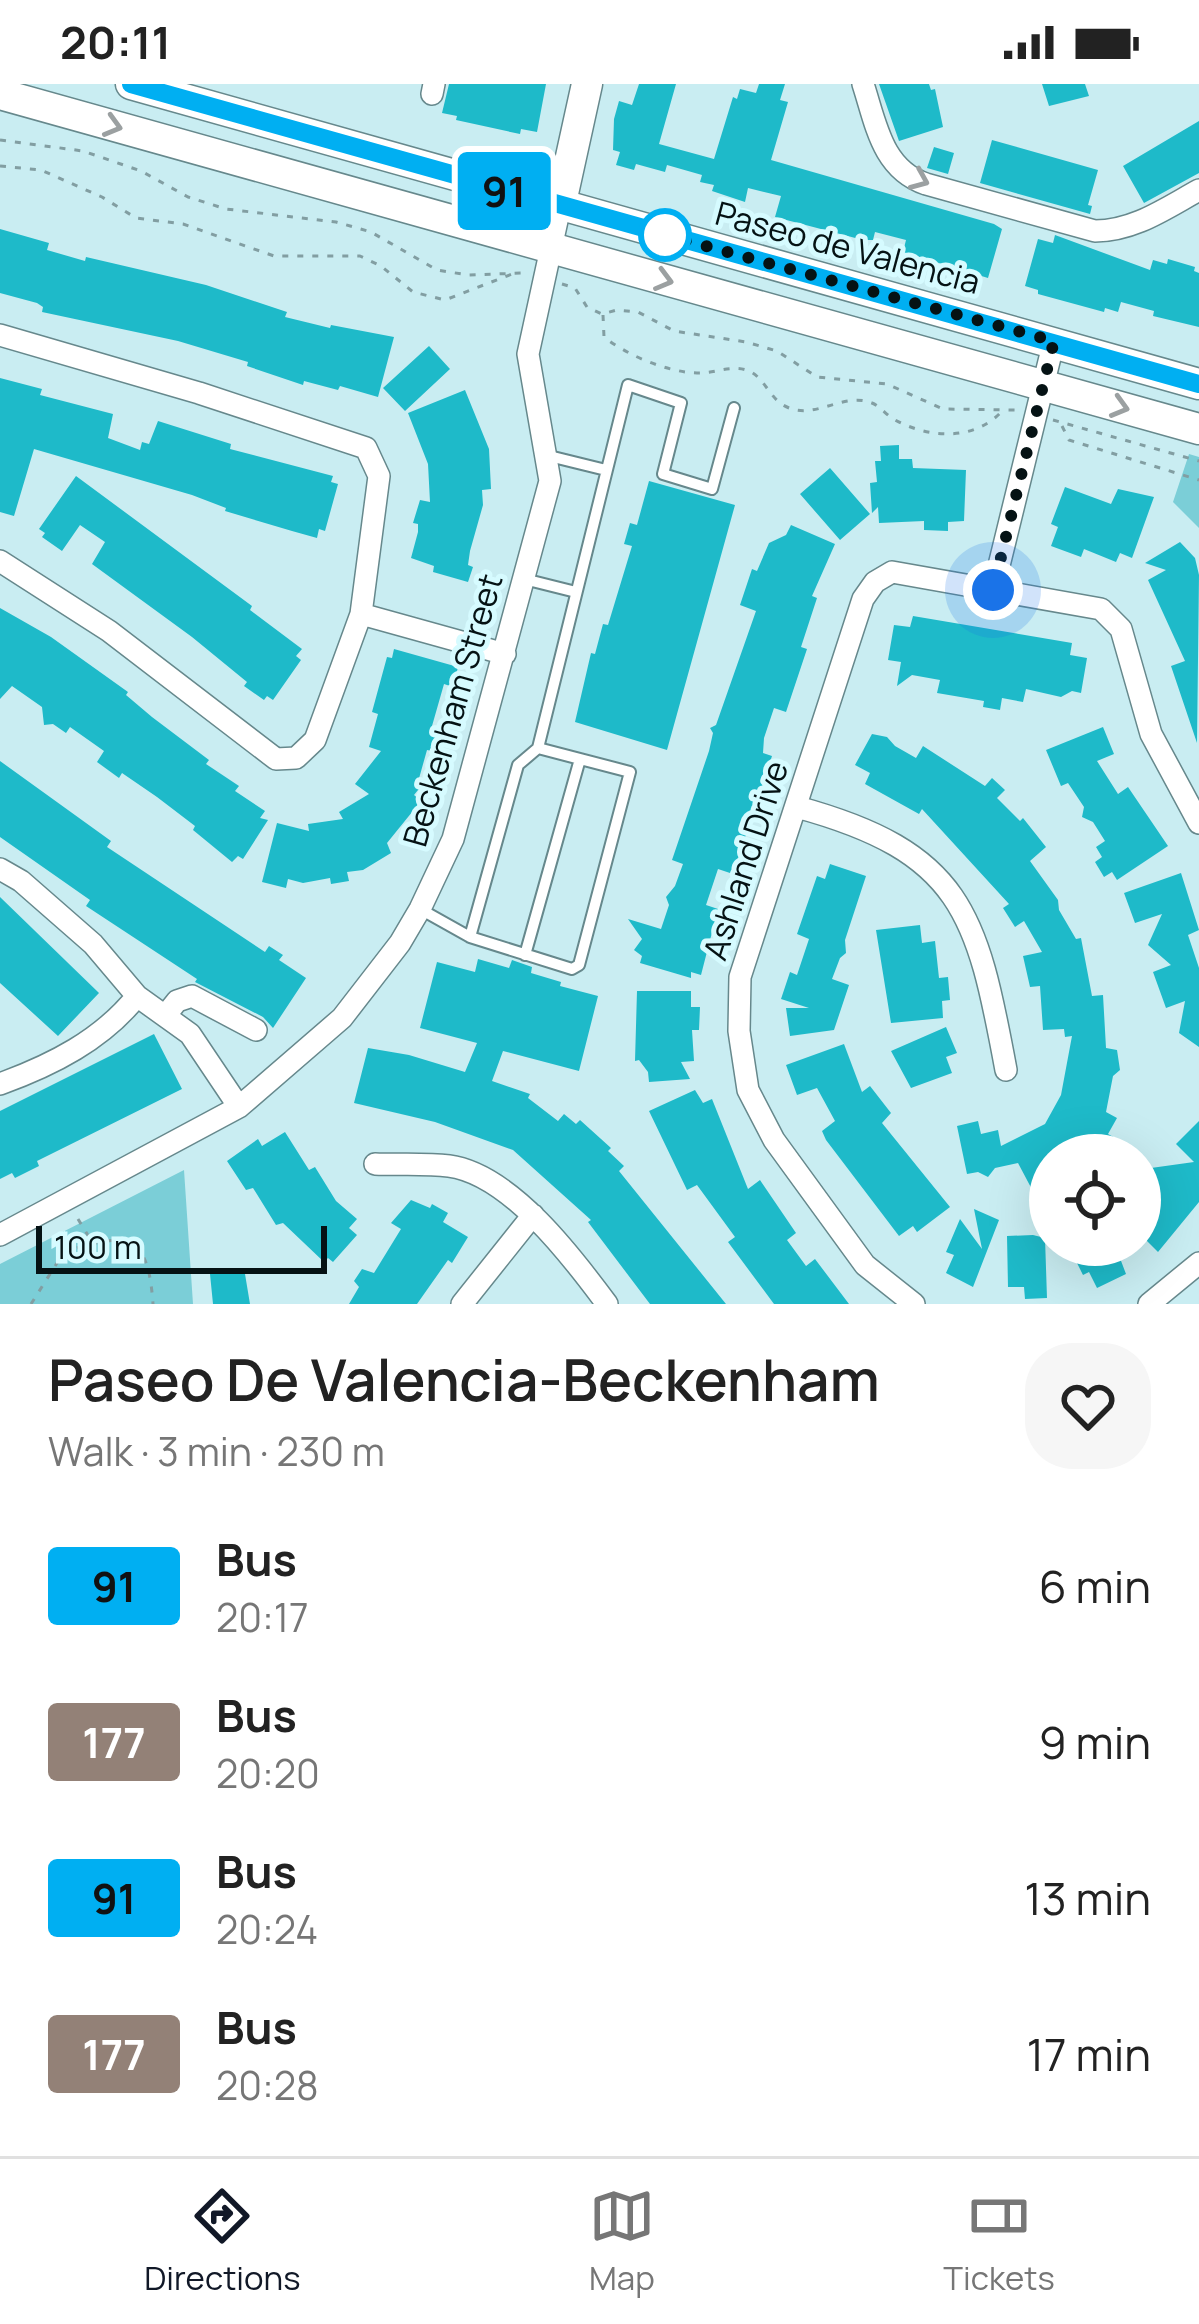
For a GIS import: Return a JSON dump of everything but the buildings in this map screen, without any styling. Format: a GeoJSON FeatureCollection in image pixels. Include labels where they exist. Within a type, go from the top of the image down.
{"type":"FeatureCollection","features":[{"type":"Feature","properties":{"kind":"main road","name":"Paseo de Valencia"},"geometry":{"type":"LineString","coordinates":[[131,84],[1199,384]]}},
{"type":"Feature","properties":{"kind":"main road"},"geometry":{"type":"LineString","coordinates":[[560,207],[587,84]]}},
{"type":"Feature","properties":{"kind":"main road"},"geometry":{"type":"LineString","coordinates":[[0,94],[548,264],[1042,384],[1199,429]]}},
{"type":"Feature","properties":{"kind":"street"},"geometry":{"type":"LineString","coordinates":[[863,84],[888,156],[900,171],[926,184],[1095,231],[1136,224],[1199,190]]}},
{"type":"Feature","properties":{"kind":"street","name":"Beckenham Street"},"geometry":{"type":"LineString","coordinates":[[0,1235],[238,1107],[342,1018],[420,909],[453,839],[550,481],[529,354],[560,207]]}},
{"type":"Feature","properties":{"kind":"street"},"geometry":{"type":"LineString","coordinates":[[0,335],[366,448],[379,476],[361,614],[315,740],[296,758],[276,759],[109,632],[0,561]]}},
{"type":"Feature","properties":{"kind":"street"},"geometry":{"type":"LineString","coordinates":[[993,590],[1054,341]]}},
{"type":"Feature","properties":{"kind":"street","name":"Ashland Drive"},"geometry":{"type":"LineString","coordinates":[[914,1304],[865,1264],[774,1141],[748,1090],[739,1031],[740,977],[863,599],[875,582],[892,572],[1101,609],[1113,617],[1121,629],[1150,734],[1199,823]]}},
{"type":"Feature","properties":{"kind":"street"},"geometry":{"type":"LineString","coordinates":[[361,614],[505,654]]}},
{"type":"Feature","properties":{"kind":"street"},"geometry":{"type":"LineString","coordinates":[[797,807],[854,822],[890,838],[929,868],[961,907],[985,967],[1006,1070]]}},
{"type":"Feature","properties":{"kind":"street"},"geometry":{"type":"LineString","coordinates":[[0,869],[21,880],[93,944],[137,995],[190,1034],[238,1107]]}},
{"type":"Feature","properties":{"kind":"street"},"geometry":{"type":"LineString","coordinates":[[0,1084],[85,1045],[120,1017],[137,995]]}},
{"type":"Feature","properties":{"kind":"street"},"geometry":{"type":"LineString","coordinates":[[165,1016],[177,1001],[192,996],[256,1030]]}},
{"type":"Feature","properties":{"kind":"street"},"geometry":{"type":"LineString","coordinates":[[374,1165],[454,1166],[496,1187],[559,1240],[607,1304]]}},
{"type":"Feature","properties":{"kind":"street"},"geometry":{"type":"LineString","coordinates":[[462,1304],[533,1215]]}},
{"type":"Feature","properties":{"kind":"street"},"geometry":{"type":"LineString","coordinates":[[1149,1304],[1199,1263]]}},
{"type":"Feature","properties":{"kind":"lane"},"geometry":{"type":"LineString","coordinates":[[470,937],[518,765],[538,748],[628,385],[680,403],[663,474],[712,489],[734,408]]}},
{"type":"Feature","properties":{"kind":"lane"},"geometry":{"type":"LineString","coordinates":[[545,455],[607,470]]}},
{"type":"Feature","properties":{"kind":"lane"},"geometry":{"type":"LineString","coordinates":[[524,579],[576,592]]}},
{"type":"Feature","properties":{"kind":"lane"},"geometry":{"type":"LineString","coordinates":[[420,909],[470,937],[572,969],[579,965],[630,772],[538,748]]}},
{"type":"Feature","properties":{"kind":"lane"},"geometry":{"type":"LineString","coordinates":[[525,955],[580,759]]}},
{"type":"Feature","properties":{"kind":"path"},"geometry":{"type":"LineString","coordinates":[[0,140],[83,151],[142,171],[188,197],[226,209],[353,226],[437,270],[494,276],[548,264],[575,288],[586,307],[602,314],[638,312],[674,331],[777,350],[817,376],[887,384],[943,409],[1005,408],[1199,461]]}},
{"type":"Feature","properties":{"kind":"path"},"geometry":{"type":"LineString","coordinates":[[0,166],[41,170],[136,218],[183,224],[274,256],[359,256],[381,266],[413,292],[445,300],[519,271]]}},
{"type":"Feature","properties":{"kind":"path"},"geometry":{"type":"LineString","coordinates":[[602,314],[604,337],[622,350],[698,374],[732,368],[753,373],[784,406],[809,412],[845,401],[872,403],[911,428],[937,435],[989,426],[1005,408]]}},
{"type":"Feature","properties":{"kind":"path"},"geometry":{"type":"LineString","coordinates":[[1061,425],[1069,440],[1199,480]]}},
{"type":"Feature","properties":{"kind":"path"},"geometry":{"type":"LineString","coordinates":[[70,1198],[93,1243]]}},
{"type":"Feature","properties":{"kind":"path"},"geometry":{"type":"LineString","coordinates":[[31,1304],[64,1252],[112,1238],[133,1243],[146,1254],[153,1304]]}},
{"type":"Feature","properties":{"kind":"shaded area"},"geometry":{"type":"Polygon","coordinates":[[[1189,454],[1199,457],[1199,528],[1173,502],[1189,454]]]}},
{"type":"Feature","properties":{"kind":"shaded area"},"geometry":{"type":"Polygon","coordinates":[[[184,1170],[193,1304],[0,1304],[0,1264],[184,1170]]]}},
{"type":"Feature","properties":{"kind":"bus line","name":"91"},"geometry":{"type":"LineString","coordinates":[[131,84],[1199,384]]}},
{"type":"Feature","properties":{"kind":"route"},"geometry":{"type":"LineString","coordinates":[[665,235],[1054,341],[993,590]]}}]}
